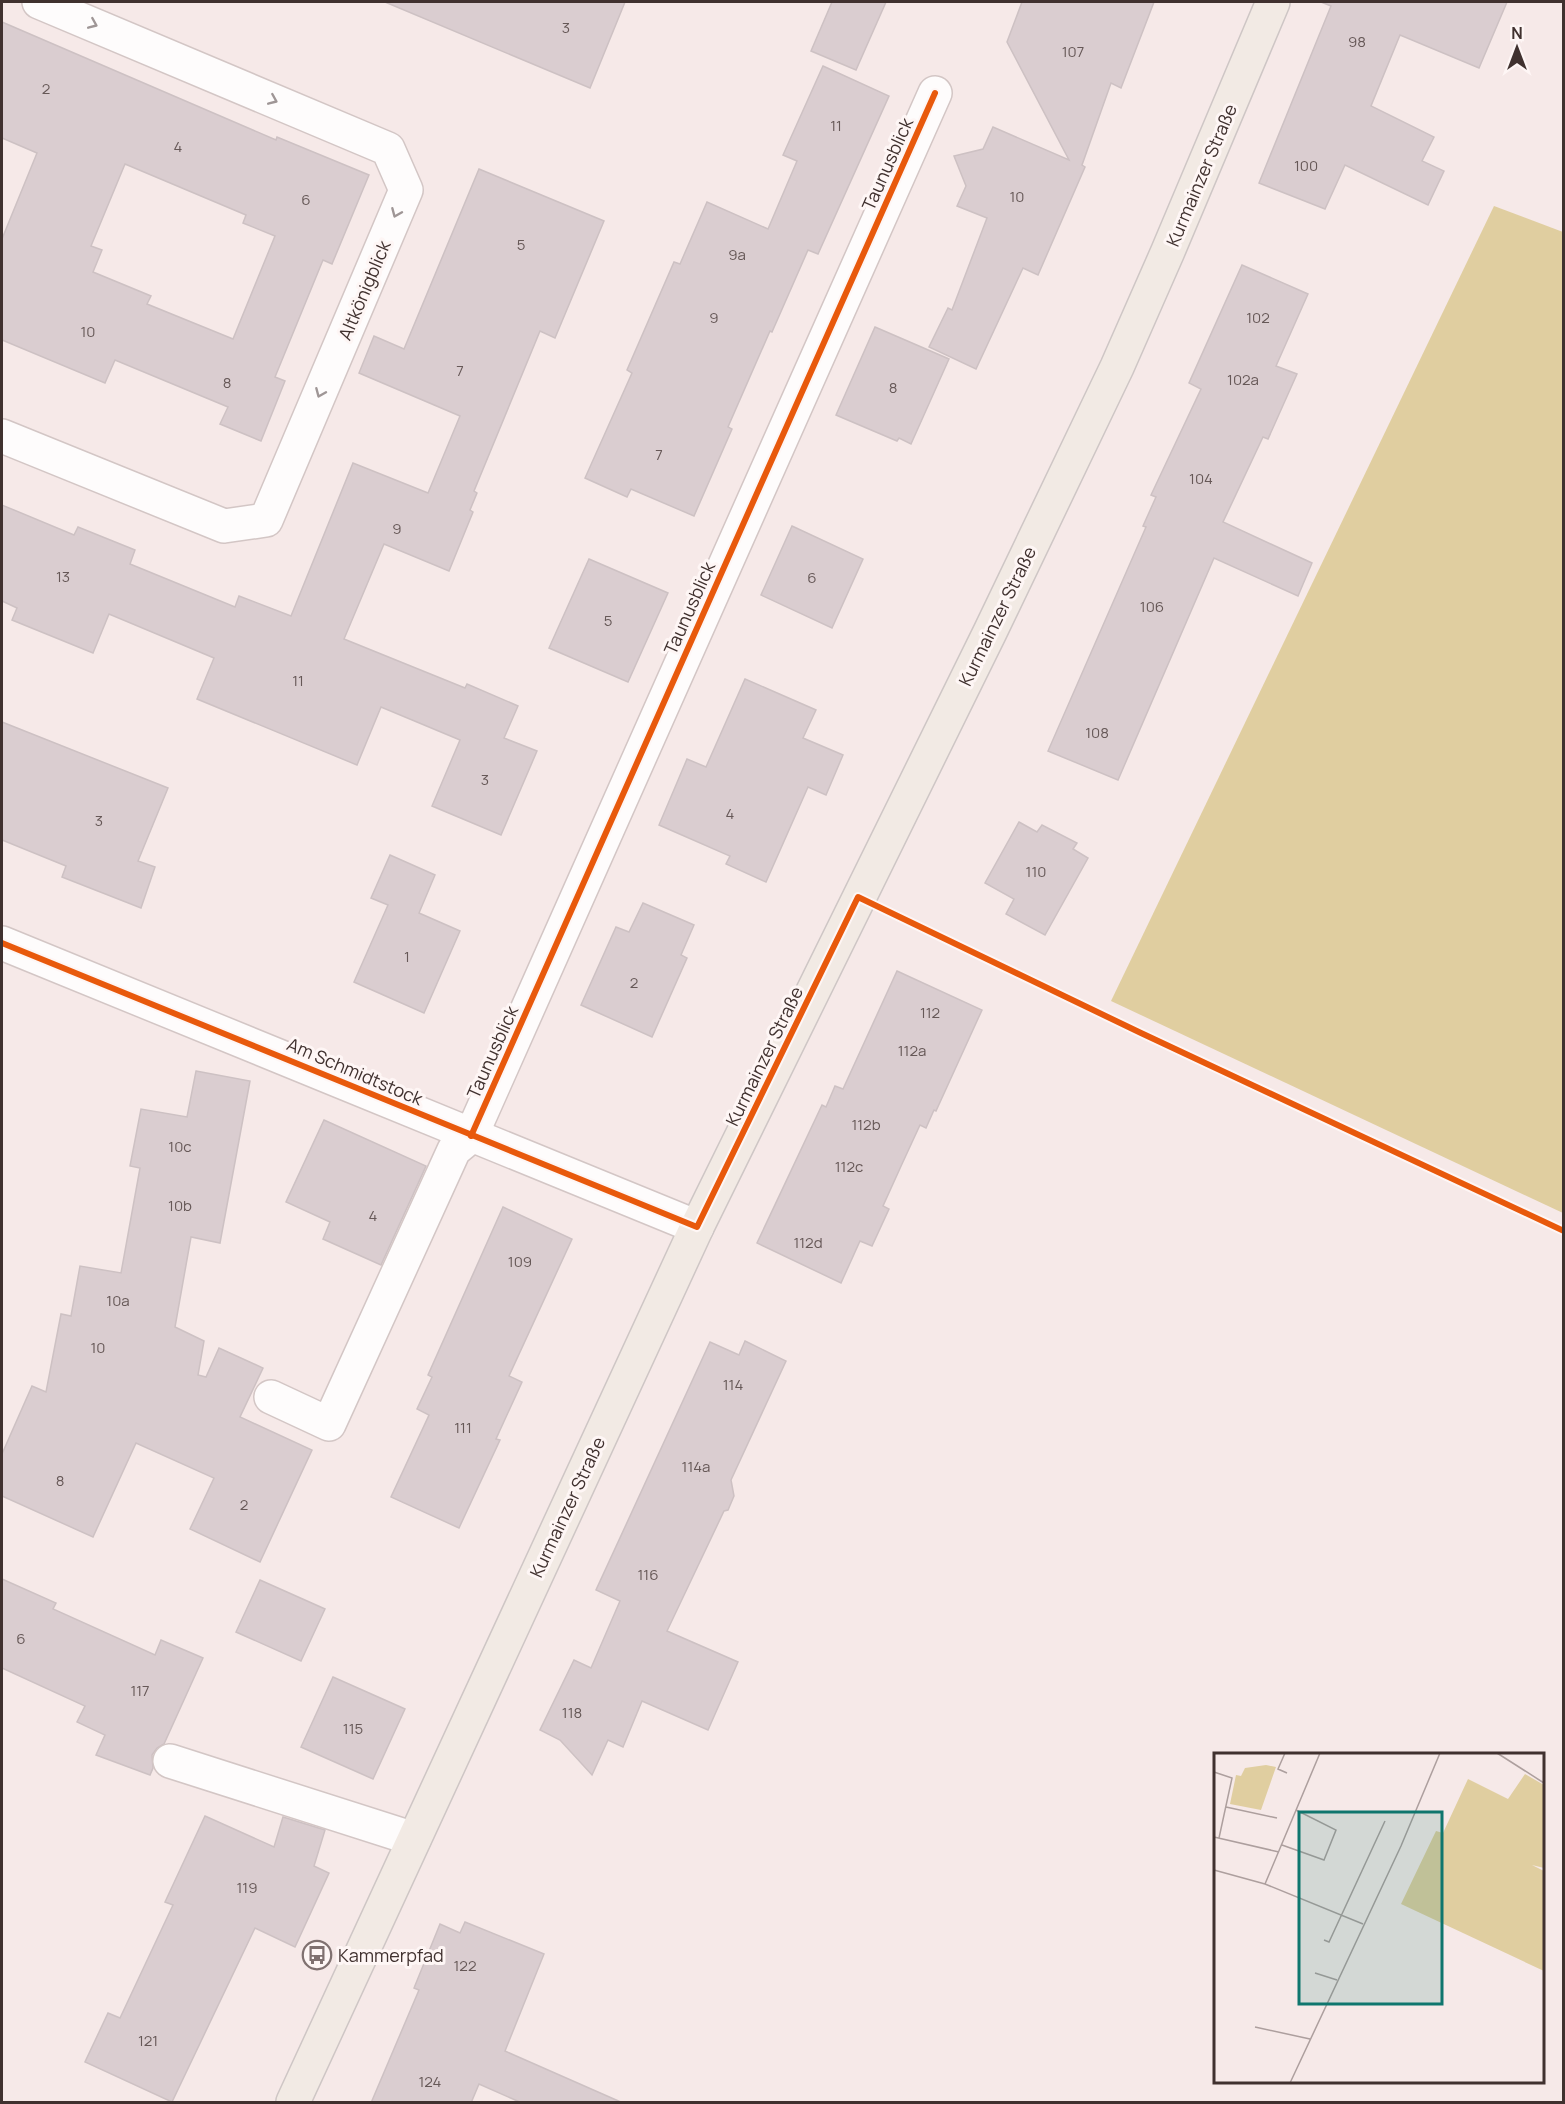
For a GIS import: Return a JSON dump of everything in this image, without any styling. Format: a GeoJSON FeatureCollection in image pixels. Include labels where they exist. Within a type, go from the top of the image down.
{"type":"FeatureCollection","features":[{"type":"Feature","properties":{"kind":"main road","name":"Kurmainzer Straße"},"geometry":{"type":"LineString","coordinates":[[292,2103],[697,1227],[990,632],[1117,367],[1173,241],[1273,2]]}},
{"type":"Feature","properties":{"kind":"street","name":"Altkönigblick"},"geometry":{"type":"LineString","coordinates":[[2,436],[224,526],[266,520],[406,190],[388,149],[39,2]]}},
{"type":"Feature","properties":{"kind":"street","name":"Taunusblick"},"geometry":{"type":"LineString","coordinates":[[271,1397],[329,1424],[454,1150],[471,1136],[935,93]]}},
{"type":"Feature","properties":{"kind":"street","name":"Am Schmidtstock"},"geometry":{"type":"LineString","coordinates":[[2,943],[697,1227]]}},
{"type":"Feature","properties":{"kind":"street"},"geometry":{"type":"LineString","coordinates":[[170,1761],[414,1839]]}},
{"type":"Feature","properties":{"kind":"shaded area"},"geometry":{"type":"Polygon","coordinates":[[[1494,206],[1563,232],[1563,1213],[1111,1001],[1494,206]]]}},
{"type":"Feature","properties":{"kind":"building"},"geometry":{"type":"Polygon","coordinates":[[[385,2],[625,2],[590,88],[385,2]]]}},
{"type":"Feature","properties":{"kind":"building"},"geometry":{"type":"Polygon","coordinates":[[[832,2],[886,2],[856,70],[811,51],[832,2]]]}},
{"type":"Feature","properties":{"kind":"building"},"geometry":{"type":"Polygon","coordinates":[[[1022,2],[1154,2],[1121,88],[1111,83],[1082,165],[1085,167],[1038,275],[1023,268],[976,369],[929,347],[948,308],[952,310],[987,218],[957,206],[966,186],[954,156],[983,149],[993,127],[1069,160],[1007,42],[1022,2]]]}},
{"type":"Feature","properties":{"kind":"building"},"geometry":{"type":"Polygon","coordinates":[[[1321,2],[1507,2],[1479,68],[1400,35],[1371,106],[1434,137],[1422,161],[1444,171],[1428,205],[1345,165],[1325,209],[1259,183],[1331,6],[1321,2]]]}},
{"type":"Feature","properties":{"kind":"building"},"geometry":{"type":"Polygon","coordinates":[[[2,22],[276,140],[277,137],[369,175],[332,264],[323,260],[275,377],[285,381],[261,441],[220,424],[228,407],[115,360],[105,383],[2,340],[2,239],[37,153],[2,138],[2,22]],[[125,164],[91,246],[102,250],[93,272],[151,296],[147,304],[233,339],[275,236],[243,223],[246,215],[125,164]]]}},
{"type":"Feature","properties":{"kind":"building"},"geometry":{"type":"Polygon","coordinates":[[[823,66],[889,96],[818,254],[808,250],[772,332],[770,331],[728,427],[732,429],[694,516],[631,489],[627,497],[585,478],[632,373],[627,370],[674,262],[680,264],[707,202],[768,229],[797,161],[783,155],[823,66]]]}},
{"type":"Feature","properties":{"kind":"building"},"geometry":{"type":"Polygon","coordinates":[[[479,169],[604,221],[555,338],[540,331],[474,491],[477,493],[470,510],[473,512],[449,571],[384,544],[344,639],[465,688],[467,684],[518,706],[504,738],[537,751],[501,835],[432,806],[460,740],[381,707],[357,765],[197,699],[214,658],[109,614],[93,653],[12,620],[17,608],[2,601],[2,505],[74,535],[78,527],[135,550],[130,564],[235,607],[239,596],[291,616],[353,463],[428,493],[460,416],[359,373],[374,336],[404,349],[479,169]]]}},
{"type":"Feature","properties":{"kind":"building"},"geometry":{"type":"Polygon","coordinates":[[[1242,265],[1308,294],[1276,366],[1297,374],[1268,439],[1263,437],[1223,522],[1312,563],[1298,596],[1214,558],[1118,780],[1048,751],[1146,527],[1143,526],[1156,497],[1151,495],[1201,389],[1189,383],[1242,265]]]}},
{"type":"Feature","properties":{"kind":"building"},"geometry":{"type":"Polygon","coordinates":[[[875,327],[949,359],[911,444],[899,438],[897,441],[836,415],[875,327]]]}},
{"type":"Feature","properties":{"kind":"building"},"geometry":{"type":"Polygon","coordinates":[[[792,526],[863,559],[832,628],[761,595],[792,526]]]}},
{"type":"Feature","properties":{"kind":"building"},"geometry":{"type":"Polygon","coordinates":[[[589,559],[668,593],[628,682],[549,648],[589,559]]]}},
{"type":"Feature","properties":{"kind":"building"},"geometry":{"type":"Polygon","coordinates":[[[745,679],[816,710],[803,738],[843,755],[826,795],[808,787],[766,882],[726,864],[730,856],[659,825],[687,759],[706,767],[745,679]]]}},
{"type":"Feature","properties":{"kind":"building"},"geometry":{"type":"Polygon","coordinates":[[[2,722],[168,788],[138,861],[155,867],[141,908],[62,877],[66,866],[2,840],[2,722]]]}},
{"type":"Feature","properties":{"kind":"building"},"geometry":{"type":"Polygon","coordinates":[[[1019,822],[1037,832],[1042,825],[1077,843],[1073,849],[1088,858],[1045,935],[1006,914],[1014,899],[985,883],[1019,822]]]}},
{"type":"Feature","properties":{"kind":"building"},"geometry":{"type":"Polygon","coordinates":[[[390,855],[435,875],[419,913],[460,931],[424,1013],[354,982],[388,905],[371,898],[390,855]]]}},
{"type":"Feature","properties":{"kind":"building"},"geometry":{"type":"Polygon","coordinates":[[[643,903],[694,925],[681,955],[687,958],[652,1037],[581,1005],[616,927],[629,932],[643,903]]]}},
{"type":"Feature","properties":{"kind":"building"},"geometry":{"type":"Polygon","coordinates":[[[897,971],[982,1010],[936,1111],[934,1110],[926,1128],[920,1125],[883,1206],[889,1209],[872,1246],[860,1241],[841,1283],[757,1243],[822,1105],[826,1107],[835,1086],[843,1089],[897,971]]]}},
{"type":"Feature","properties":{"kind":"building"},"geometry":{"type":"Polygon","coordinates":[[[196,1071],[250,1081],[220,1243],[191,1237],[175,1327],[204,1341],[198,1375],[206,1377],[219,1348],[263,1368],[240,1417],[312,1450],[260,1562],[190,1529],[214,1478],[136,1443],[93,1537],[2,1496],[2,1454],[32,1386],[46,1392],[61,1314],[71,1316],[80,1266],[121,1273],[140,1168],[130,1166],[141,1109],[187,1117],[196,1071]]]}},
{"type":"Feature","properties":{"kind":"building"},"geometry":{"type":"Polygon","coordinates":[[[324,1120],[426,1166],[381,1265],[323,1239],[330,1222],[286,1202],[324,1120]]]}},
{"type":"Feature","properties":{"kind":"building"},"geometry":{"type":"Polygon","coordinates":[[[503,1207],[572,1239],[509,1376],[522,1382],[496,1439],[500,1440],[459,1528],[391,1497],[429,1415],[417,1409],[432,1377],[428,1375],[503,1207]]]}},
{"type":"Feature","properties":{"kind":"building"},"geometry":{"type":"Polygon","coordinates":[[[745,1341],[786,1361],[731,1480],[734,1496],[728,1510],[724,1511],[667,1631],[738,1662],[708,1730],[642,1701],[623,1747],[608,1740],[592,1775],[560,1740],[540,1730],[574,1660],[591,1668],[620,1601],[596,1590],[710,1342],[739,1355],[745,1341]]]}},
{"type":"Feature","properties":{"kind":"building"},"geometry":{"type":"Polygon","coordinates":[[[2,1579],[56,1603],[53,1609],[155,1655],[161,1640],[203,1658],[164,1744],[152,1755],[153,1768],[150,1775],[96,1755],[105,1735],[77,1722],[85,1706],[2,1668],[2,1579]]]}},
{"type":"Feature","properties":{"kind":"building"},"geometry":{"type":"Polygon","coordinates":[[[260,1580],[325,1609],[301,1661],[236,1632],[260,1580]]]}},
{"type":"Feature","properties":{"kind":"building"},"geometry":{"type":"Polygon","coordinates":[[[333,1677],[405,1709],[373,1779],[301,1747],[333,1677]]]}},
{"type":"Feature","properties":{"kind":"building"},"geometry":{"type":"Polygon","coordinates":[[[205,1816],[274,1847],[283,1817],[325,1830],[314,1866],[329,1873],[295,1947],[255,1928],[172,2102],[85,2062],[108,2013],[120,2018],[173,1905],[165,1902],[205,1816]]]}},
{"type":"Feature","properties":{"kind":"building"},"geometry":{"type":"Polygon","coordinates":[[[465,1922],[544,1954],[505,2051],[623,2103],[522,2103],[479,2084],[471,2103],[371,2103],[419,1990],[414,1988],[440,1924],[460,1933],[465,1922]]]}},
{"type":"Feature","properties":{"kind":"cycle path"},"geometry":{"type":"LineString","coordinates":[[471,1136],[935,93]]}},
{"type":"Feature","properties":{"kind":"cycle path"},"geometry":{"type":"LineString","coordinates":[[2,943],[697,1227],[858,897],[1141,1033],[1564,1231]]}},
{"type":"Feature","properties":{"kind":"place","name":"Kammerpfad"},"geometry":{"type":"Point","coordinates":[317,1955]}}]}
